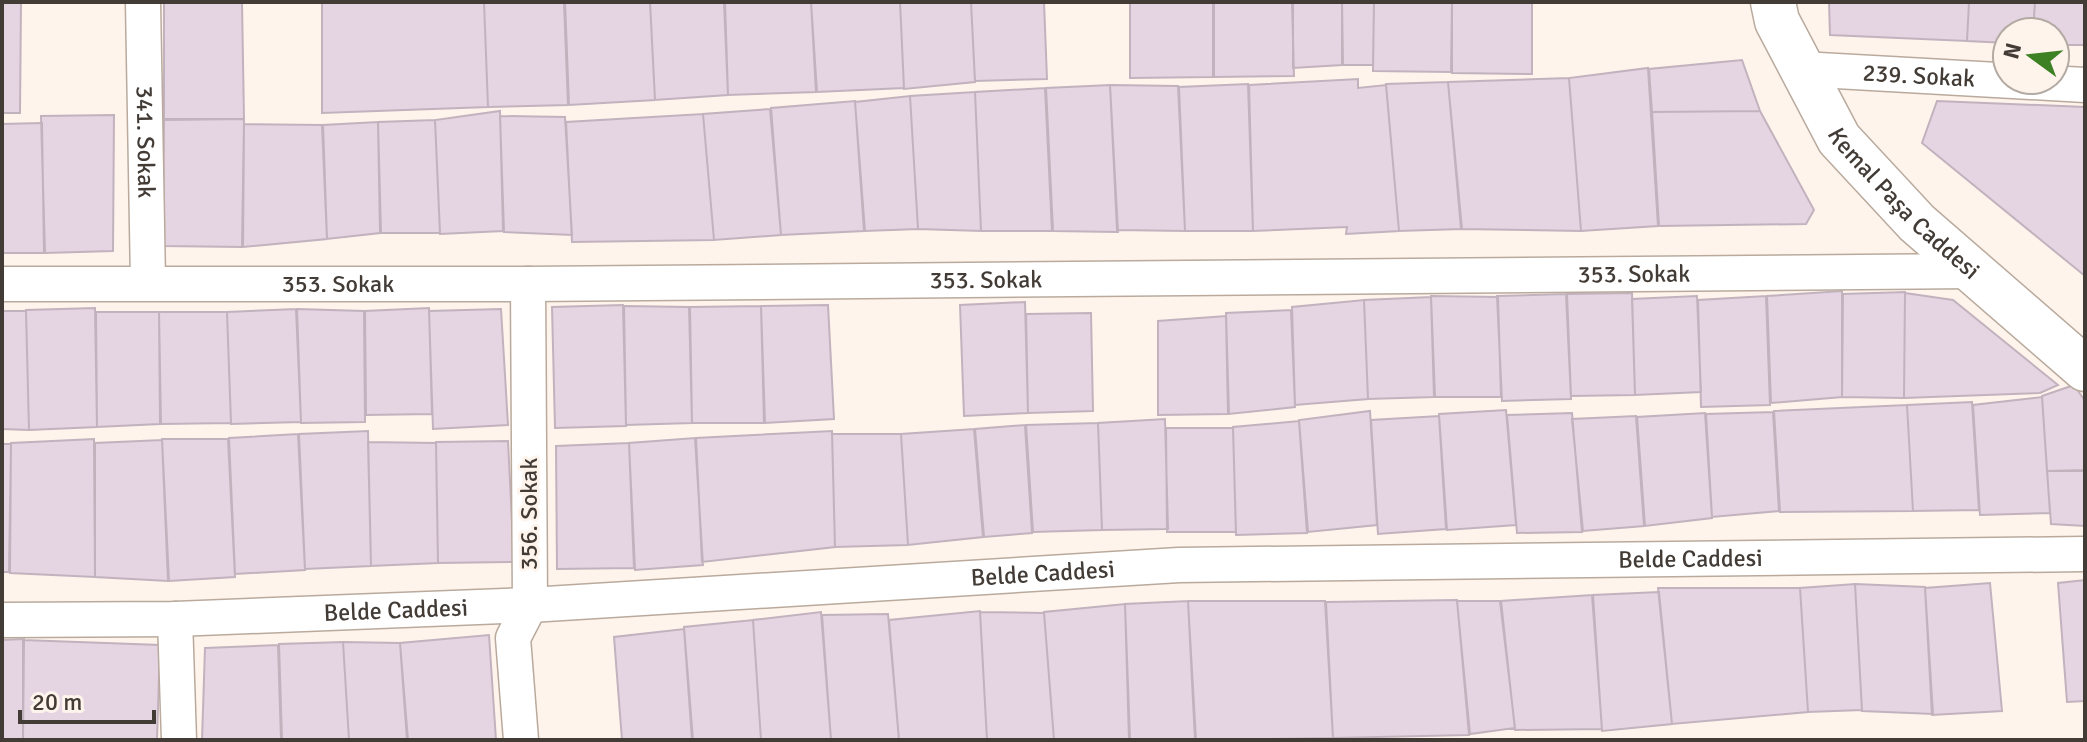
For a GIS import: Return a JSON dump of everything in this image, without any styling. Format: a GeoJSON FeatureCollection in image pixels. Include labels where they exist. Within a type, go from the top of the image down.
{"type":"FeatureCollection","features":[{"type":"Feature","properties":{"kind":"street","name":"341. Sokak"},"geometry":{"type":"LineString","coordinates":[[143,2],[148,282]]}},
{"type":"Feature","properties":{"kind":"street","name":"Kemal Paşa Caddesi"},"geometry":{"type":"LineString","coordinates":[[1773,2],[1777,21],[1839,139],[1917,223],[2085,369]]}},
{"type":"Feature","properties":{"kind":"street","name":"239. Sokak"},"geometry":{"type":"LineString","coordinates":[[1801,69],[2085,85]]}},
{"type":"Feature","properties":{"kind":"street","name":"353. Sokak"},"geometry":{"type":"LineString","coordinates":[[2,284],[528,284],[1972,271]]}},
{"type":"Feature","properties":{"kind":"street","name":"356. Sokak"},"geometry":{"type":"LineString","coordinates":[[521,740],[513,638],[530,605],[528,284]]}},
{"type":"Feature","properties":{"kind":"street","name":"Belde Caddesi"},"geometry":{"type":"LineString","coordinates":[[2,620],[175,619],[530,605],[1179,565],[2085,554]]}},
{"type":"Feature","properties":{"kind":"street"},"geometry":{"type":"LineString","coordinates":[[175,619],[179,740]]}},
{"type":"Feature","properties":{"kind":"building"},"geometry":{"type":"Polygon","coordinates":[[[2,2],[21,2],[20,113],[2,113],[2,2]]]}},
{"type":"Feature","properties":{"kind":"building"},"geometry":{"type":"Polygon","coordinates":[[[164,2],[242,2],[244,119],[164,119],[164,2]]]}},
{"type":"Feature","properties":{"kind":"building"},"geometry":{"type":"Polygon","coordinates":[[[322,2],[484,2],[488,107],[322,113],[322,2]]]}},
{"type":"Feature","properties":{"kind":"building"},"geometry":{"type":"Polygon","coordinates":[[[484,2],[564,2],[568,105],[488,107],[484,2]]]}},
{"type":"Feature","properties":{"kind":"building"},"geometry":{"type":"Polygon","coordinates":[[[565,2],[650,2],[655,100],[569,105],[565,2]]]}},
{"type":"Feature","properties":{"kind":"building"},"geometry":{"type":"Polygon","coordinates":[[[650,2],[724,2],[728,95],[655,100],[650,2]]]}},
{"type":"Feature","properties":{"kind":"building"},"geometry":{"type":"Polygon","coordinates":[[[725,2],[811,2],[816,92],[728,95],[725,2]]]}},
{"type":"Feature","properties":{"kind":"building"},"geometry":{"type":"Polygon","coordinates":[[[811,2],[900,2],[904,88],[817,92],[811,2]]]}},
{"type":"Feature","properties":{"kind":"building"},"geometry":{"type":"Polygon","coordinates":[[[900,2],[971,2],[975,82],[904,89],[900,2]]]}},
{"type":"Feature","properties":{"kind":"building"},"geometry":{"type":"Polygon","coordinates":[[[971,2],[1044,2],[1047,79],[975,81],[971,2]]]}},
{"type":"Feature","properties":{"kind":"building"},"geometry":{"type":"Polygon","coordinates":[[[1130,2],[1213,2],[1213,77],[1130,78],[1130,2]]]}},
{"type":"Feature","properties":{"kind":"building"},"geometry":{"type":"Polygon","coordinates":[[[1214,2],[1292,2],[1294,76],[1214,77],[1214,2]]]}},
{"type":"Feature","properties":{"kind":"building"},"geometry":{"type":"Polygon","coordinates":[[[1293,2],[1342,2],[1342,65],[1293,68],[1293,2]]]}},
{"type":"Feature","properties":{"kind":"building"},"geometry":{"type":"Polygon","coordinates":[[[1342,2],[1374,2],[1373,65],[1343,65],[1342,2]]]}},
{"type":"Feature","properties":{"kind":"building"},"geometry":{"type":"Polygon","coordinates":[[[1374,2],[1452,2],[1451,72],[1373,71],[1374,2]]]}},
{"type":"Feature","properties":{"kind":"building"},"geometry":{"type":"Polygon","coordinates":[[[1452,2],[1532,2],[1532,74],[1452,73],[1452,2]]]}},
{"type":"Feature","properties":{"kind":"building"},"geometry":{"type":"Polygon","coordinates":[[[1829,2],[1969,2],[1967,41],[1830,35],[1829,2]]]}},
{"type":"Feature","properties":{"kind":"building"},"geometry":{"type":"Polygon","coordinates":[[[1969,2],[2035,2],[2034,16],[1991,16],[1991,42],[1967,41],[1969,2]]]}},
{"type":"Feature","properties":{"kind":"building"},"geometry":{"type":"Polygon","coordinates":[[[2035,2],[2085,2],[2085,45],[2071,45],[2071,16],[2034,16],[2035,2]]]}},
{"type":"Feature","properties":{"kind":"building"},"geometry":{"type":"Polygon","coordinates":[[[1742,60],[1760,111],[1652,112],[1649,69],[1742,60]]]}},
{"type":"Feature","properties":{"kind":"building"},"geometry":{"type":"Polygon","coordinates":[[[1648,68],[1658,226],[1581,231],[1569,78],[1648,68]]]}},
{"type":"Feature","properties":{"kind":"building"},"geometry":{"type":"Polygon","coordinates":[[[1569,78],[1581,231],[1462,229],[1448,82],[1569,78]]]}},
{"type":"Feature","properties":{"kind":"building"},"geometry":{"type":"Polygon","coordinates":[[[1358,79],[1358,88],[1386,85],[1399,231],[1346,234],[1347,227],[1253,231],[1249,85],[1358,79]]]}},
{"type":"Feature","properties":{"kind":"building"},"geometry":{"type":"Polygon","coordinates":[[[1448,82],[1461,229],[1399,231],[1386,84],[1448,82]]]}},
{"type":"Feature","properties":{"kind":"building"},"geometry":{"type":"Polygon","coordinates":[[[1248,84],[1253,231],[1185,231],[1179,87],[1248,84]]]}},
{"type":"Feature","properties":{"kind":"building"},"geometry":{"type":"Polygon","coordinates":[[[1110,85],[1118,232],[1053,231],[1046,88],[1110,85]]]}},
{"type":"Feature","properties":{"kind":"building"},"geometry":{"type":"Polygon","coordinates":[[[1110,85],[1178,86],[1185,231],[1117,230],[1110,85]]]}},
{"type":"Feature","properties":{"kind":"building"},"geometry":{"type":"Polygon","coordinates":[[[1045,88],[1052,231],[981,231],[975,92],[1045,88]]]}},
{"type":"Feature","properties":{"kind":"building"},"geometry":{"type":"Polygon","coordinates":[[[975,92],[981,231],[918,229],[910,96],[975,92]]]}},
{"type":"Feature","properties":{"kind":"building"},"geometry":{"type":"Polygon","coordinates":[[[910,96],[918,229],[865,231],[855,102],[910,96]]]}},
{"type":"Feature","properties":{"kind":"building"},"geometry":{"type":"Polygon","coordinates":[[[855,101],[864,231],[781,235],[771,108],[855,101]]]}},
{"type":"Feature","properties":{"kind":"building"},"geometry":{"type":"Polygon","coordinates":[[[1937,101],[2085,107],[2085,276],[1922,143],[1937,101]]]}},
{"type":"Feature","properties":{"kind":"building"},"geometry":{"type":"Polygon","coordinates":[[[770,109],[781,235],[714,240],[703,114],[770,109]]]}},
{"type":"Feature","properties":{"kind":"building"},"geometry":{"type":"Polygon","coordinates":[[[500,111],[503,231],[440,234],[435,120],[500,111]]]}},
{"type":"Feature","properties":{"kind":"building"},"geometry":{"type":"Polygon","coordinates":[[[1760,111],[1814,210],[1806,224],[1659,226],[1652,112],[1760,111]]]}},
{"type":"Feature","properties":{"kind":"building"},"geometry":{"type":"Polygon","coordinates":[[[703,114],[714,240],[572,242],[566,122],[703,114]]]}},
{"type":"Feature","properties":{"kind":"building"},"geometry":{"type":"Polygon","coordinates":[[[114,115],[113,251],[45,253],[41,116],[114,115]]]}},
{"type":"Feature","properties":{"kind":"building"},"geometry":{"type":"Polygon","coordinates":[[[500,116],[565,117],[572,235],[504,232],[500,116]]]}},
{"type":"Feature","properties":{"kind":"building"},"geometry":{"type":"Polygon","coordinates":[[[244,119],[242,247],[163,246],[164,120],[244,119]]]}},
{"type":"Feature","properties":{"kind":"building"},"geometry":{"type":"Polygon","coordinates":[[[435,120],[440,233],[381,233],[378,122],[435,120]]]}},
{"type":"Feature","properties":{"kind":"building"},"geometry":{"type":"Polygon","coordinates":[[[378,122],[380,233],[327,239],[323,125],[378,122]]]}},
{"type":"Feature","properties":{"kind":"building"},"geometry":{"type":"Polygon","coordinates":[[[42,123],[44,253],[2,253],[2,124],[42,123]]]}},
{"type":"Feature","properties":{"kind":"building"},"geometry":{"type":"Polygon","coordinates":[[[244,124],[322,125],[327,239],[243,247],[244,124]]]}},
{"type":"Feature","properties":{"kind":"building"},"geometry":{"type":"Polygon","coordinates":[[[1842,291],[1842,397],[1771,403],[1767,296],[1842,291]]]}},
{"type":"Feature","properties":{"kind":"building"},"geometry":{"type":"Polygon","coordinates":[[[1905,292],[1904,398],[1842,397],[1843,294],[1905,292]]]}},
{"type":"Feature","properties":{"kind":"building"},"geometry":{"type":"Polygon","coordinates":[[[1632,293],[1635,395],[1571,396],[1567,294],[1632,293]]]}},
{"type":"Feature","properties":{"kind":"building"},"geometry":{"type":"Polygon","coordinates":[[[1905,293],[1953,300],[2058,385],[2040,393],[1904,398],[1905,293]]]}},
{"type":"Feature","properties":{"kind":"building"},"geometry":{"type":"Polygon","coordinates":[[[1566,294],[1571,399],[1502,401],[1497,296],[1566,294]]]}},
{"type":"Feature","properties":{"kind":"building"},"geometry":{"type":"Polygon","coordinates":[[[1431,296],[1498,297],[1501,397],[1435,397],[1431,296]]]}},
{"type":"Feature","properties":{"kind":"building"},"geometry":{"type":"Polygon","coordinates":[[[1697,296],[1701,392],[1635,395],[1632,299],[1697,296]]]}},
{"type":"Feature","properties":{"kind":"building"},"geometry":{"type":"Polygon","coordinates":[[[1766,296],[1770,405],[1701,407],[1698,300],[1766,296]]]}},
{"type":"Feature","properties":{"kind":"building"},"geometry":{"type":"Polygon","coordinates":[[[1431,297],[1434,397],[1368,399],[1364,300],[1431,297]]]}},
{"type":"Feature","properties":{"kind":"building"},"geometry":{"type":"Polygon","coordinates":[[[1364,300],[1368,399],[1295,405],[1292,307],[1364,300]]]}},
{"type":"Feature","properties":{"kind":"building"},"geometry":{"type":"Polygon","coordinates":[[[1025,302],[1028,413],[964,416],[960,305],[1025,302]]]}},
{"type":"Feature","properties":{"kind":"building"},"geometry":{"type":"Polygon","coordinates":[[[623,305],[626,426],[555,428],[552,307],[623,305]]]}},
{"type":"Feature","properties":{"kind":"building"},"geometry":{"type":"Polygon","coordinates":[[[828,305],[834,419],[765,423],[761,306],[828,305]]]}},
{"type":"Feature","properties":{"kind":"building"},"geometry":{"type":"Polygon","coordinates":[[[624,306],[689,307],[692,423],[626,425],[624,306]]]}},
{"type":"Feature","properties":{"kind":"building"},"geometry":{"type":"Polygon","coordinates":[[[761,306],[764,423],[692,423],[690,307],[761,306]]]}},
{"type":"Feature","properties":{"kind":"building"},"geometry":{"type":"Polygon","coordinates":[[[95,308],[97,427],[29,430],[26,310],[95,308]]]}},
{"type":"Feature","properties":{"kind":"building"},"geometry":{"type":"Polygon","coordinates":[[[429,308],[432,414],[366,415],[365,311],[429,308]]]}},
{"type":"Feature","properties":{"kind":"building"},"geometry":{"type":"Polygon","coordinates":[[[296,309],[301,422],[231,424],[227,312],[296,309]]]}},
{"type":"Feature","properties":{"kind":"building"},"geometry":{"type":"Polygon","coordinates":[[[297,309],[364,311],[365,422],[301,423],[297,309]]]}},
{"type":"Feature","properties":{"kind":"building"},"geometry":{"type":"Polygon","coordinates":[[[501,309],[508,425],[433,429],[429,311],[501,309]]]}},
{"type":"Feature","properties":{"kind":"building"},"geometry":{"type":"Polygon","coordinates":[[[1291,310],[1295,407],[1229,414],[1226,313],[1291,310]]]}},
{"type":"Feature","properties":{"kind":"building"},"geometry":{"type":"Polygon","coordinates":[[[2,311],[26,311],[29,430],[2,429],[2,311]]]}},
{"type":"Feature","properties":{"kind":"building"},"geometry":{"type":"Polygon","coordinates":[[[96,312],[159,312],[160,424],[97,427],[96,312]]]}},
{"type":"Feature","properties":{"kind":"building"},"geometry":{"type":"Polygon","coordinates":[[[159,312],[227,312],[231,423],[161,424],[159,312]]]}},
{"type":"Feature","properties":{"kind":"building"},"geometry":{"type":"Polygon","coordinates":[[[1091,313],[1093,411],[1028,413],[1026,314],[1091,313]]]}},
{"type":"Feature","properties":{"kind":"building"},"geometry":{"type":"Polygon","coordinates":[[[1226,316],[1228,414],[1158,415],[1158,321],[1226,316]]]}},
{"type":"Feature","properties":{"kind":"building"},"geometry":{"type":"Polygon","coordinates":[[[2074,385],[2085,401],[2085,470],[2047,471],[2042,396],[2074,385]]]}},
{"type":"Feature","properties":{"kind":"building"},"geometry":{"type":"Polygon","coordinates":[[[2042,397],[2050,513],[1980,515],[1973,405],[2042,397]]]}},
{"type":"Feature","properties":{"kind":"building"},"geometry":{"type":"Polygon","coordinates":[[[1972,402],[1979,510],[1913,511],[1907,405],[1972,402]]]}},
{"type":"Feature","properties":{"kind":"building"},"geometry":{"type":"Polygon","coordinates":[[[1907,405],[1913,511],[1780,512],[1774,411],[1907,405]]]}},
{"type":"Feature","properties":{"kind":"building"},"geometry":{"type":"Polygon","coordinates":[[[1506,410],[1516,525],[1447,530],[1439,414],[1506,410]]]}},
{"type":"Feature","properties":{"kind":"building"},"geometry":{"type":"Polygon","coordinates":[[[1370,411],[1377,525],[1308,532],[1299,420],[1370,411]]]}},
{"type":"Feature","properties":{"kind":"building"},"geometry":{"type":"Polygon","coordinates":[[[1773,412],[1779,511],[1712,517],[1706,414],[1773,412]]]}},
{"type":"Feature","properties":{"kind":"building"},"geometry":{"type":"Polygon","coordinates":[[[1572,413],[1582,532],[1517,533],[1507,415],[1572,413]]]}},
{"type":"Feature","properties":{"kind":"building"},"geometry":{"type":"Polygon","coordinates":[[[1705,413],[1712,518],[1645,526],[1637,417],[1705,413]]]}},
{"type":"Feature","properties":{"kind":"building"},"geometry":{"type":"Polygon","coordinates":[[[1439,416],[1446,529],[1378,534],[1371,420],[1439,416]]]}},
{"type":"Feature","properties":{"kind":"building"},"geometry":{"type":"Polygon","coordinates":[[[1636,416],[1644,526],[1583,531],[1572,419],[1636,416]]]}},
{"type":"Feature","properties":{"kind":"building"},"geometry":{"type":"Polygon","coordinates":[[[1165,419],[1168,529],[1102,530],[1098,423],[1165,419]]]}},
{"type":"Feature","properties":{"kind":"building"},"geometry":{"type":"Polygon","coordinates":[[[1299,421],[1307,533],[1236,535],[1233,427],[1299,421]]]}},
{"type":"Feature","properties":{"kind":"building"},"geometry":{"type":"Polygon","coordinates":[[[1098,423],[1102,530],[1033,532],[1026,425],[1098,423]]]}},
{"type":"Feature","properties":{"kind":"building"},"geometry":{"type":"Polygon","coordinates":[[[1025,425],[1032,533],[984,537],[975,429],[1025,425]]]}},
{"type":"Feature","properties":{"kind":"building"},"geometry":{"type":"Polygon","coordinates":[[[1166,428],[1233,428],[1236,532],[1167,532],[1166,428]]]}},
{"type":"Feature","properties":{"kind":"building"},"geometry":{"type":"Polygon","coordinates":[[[974,429],[983,537],[908,545],[901,434],[974,429]]]}},
{"type":"Feature","properties":{"kind":"building"},"geometry":{"type":"Polygon","coordinates":[[[368,431],[371,566],[305,569],[299,434],[368,431]]]}},
{"type":"Feature","properties":{"kind":"building"},"geometry":{"type":"Polygon","coordinates":[[[832,431],[835,547],[702,562],[696,438],[832,431]]]}},
{"type":"Feature","properties":{"kind":"building"},"geometry":{"type":"Polygon","coordinates":[[[298,434],[305,570],[235,574],[229,438],[298,434]]]}},
{"type":"Feature","properties":{"kind":"building"},"geometry":{"type":"Polygon","coordinates":[[[832,434],[901,434],[908,545],[835,547],[832,434]]]}},
{"type":"Feature","properties":{"kind":"building"},"geometry":{"type":"Polygon","coordinates":[[[695,438],[703,565],[635,570],[629,443],[695,438]]]}},
{"type":"Feature","properties":{"kind":"building"},"geometry":{"type":"Polygon","coordinates":[[[94,439],[95,577],[10,573],[11,443],[94,439]]]}},
{"type":"Feature","properties":{"kind":"building"},"geometry":{"type":"Polygon","coordinates":[[[162,439],[228,439],[235,577],[169,581],[162,439]]]}},
{"type":"Feature","properties":{"kind":"building"},"geometry":{"type":"Polygon","coordinates":[[[162,440],[168,581],[95,577],[95,443],[162,440]]]}},
{"type":"Feature","properties":{"kind":"building"},"geometry":{"type":"Polygon","coordinates":[[[508,441],[514,562],[438,563],[436,442],[508,441]]]}},
{"type":"Feature","properties":{"kind":"building"},"geometry":{"type":"Polygon","coordinates":[[[368,442],[436,443],[438,563],[371,566],[368,442]]]}},
{"type":"Feature","properties":{"kind":"building"},"geometry":{"type":"Polygon","coordinates":[[[629,443],[634,568],[557,569],[556,446],[629,443]]]}},
{"type":"Feature","properties":{"kind":"building"},"geometry":{"type":"Polygon","coordinates":[[[2,444],[11,444],[9,572],[2,572],[2,444]]]}},
{"type":"Feature","properties":{"kind":"building"},"geometry":{"type":"Polygon","coordinates":[[[2047,471],[2085,471],[2085,526],[2051,524],[2047,471]]]}},
{"type":"Feature","properties":{"kind":"building"},"geometry":{"type":"Polygon","coordinates":[[[2085,580],[2085,701],[2067,702],[2058,583],[2085,580]]]}},
{"type":"Feature","properties":{"kind":"building"},"geometry":{"type":"Polygon","coordinates":[[[1990,583],[2002,711],[1932,715],[1925,588],[1990,583]]]}},
{"type":"Feature","properties":{"kind":"building"},"geometry":{"type":"Polygon","coordinates":[[[1855,584],[1862,710],[1808,712],[1800,588],[1855,584]]]}},
{"type":"Feature","properties":{"kind":"building"},"geometry":{"type":"Polygon","coordinates":[[[1855,584],[1925,587],[1933,714],[1862,711],[1855,584]]]}},
{"type":"Feature","properties":{"kind":"building"},"geometry":{"type":"Polygon","coordinates":[[[1658,588],[1800,588],[1808,712],[1672,724],[1658,588]]]}},
{"type":"Feature","properties":{"kind":"building"},"geometry":{"type":"Polygon","coordinates":[[[1659,592],[1672,724],[1602,731],[1593,595],[1659,592]]]}},
{"type":"Feature","properties":{"kind":"building"},"geometry":{"type":"Polygon","coordinates":[[[1592,595],[1602,729],[1515,730],[1501,601],[1592,595]]]}},
{"type":"Feature","properties":{"kind":"building"},"geometry":{"type":"Polygon","coordinates":[[[1457,600],[1469,735],[1333,738],[1326,602],[1457,600]]]}},
{"type":"Feature","properties":{"kind":"building"},"geometry":{"type":"Polygon","coordinates":[[[1188,601],[1195,740],[1130,740],[1125,604],[1188,601]]]}},
{"type":"Feature","properties":{"kind":"building"},"geometry":{"type":"Polygon","coordinates":[[[1188,601],[1325,601],[1333,738],[1196,740],[1188,601]]]}},
{"type":"Feature","properties":{"kind":"building"},"geometry":{"type":"Polygon","coordinates":[[[1457,601],[1500,601],[1515,728],[1470,734],[1457,601]]]}},
{"type":"Feature","properties":{"kind":"building"},"geometry":{"type":"Polygon","coordinates":[[[1125,604],[1129,740],[1054,740],[1044,612],[1125,604]]]}},
{"type":"Feature","properties":{"kind":"building"},"geometry":{"type":"Polygon","coordinates":[[[980,611],[987,740],[899,740],[889,620],[980,611]]]}},
{"type":"Feature","properties":{"kind":"building"},"geometry":{"type":"Polygon","coordinates":[[[821,612],[831,740],[761,740],[753,620],[821,612]]]}},
{"type":"Feature","properties":{"kind":"building"},"geometry":{"type":"Polygon","coordinates":[[[980,612],[1044,613],[1054,740],[987,740],[980,612]]]}},
{"type":"Feature","properties":{"kind":"building"},"geometry":{"type":"Polygon","coordinates":[[[888,614],[899,740],[831,740],[822,615],[888,614]]]}},
{"type":"Feature","properties":{"kind":"building"},"geometry":{"type":"Polygon","coordinates":[[[753,620],[761,740],[693,740],[684,627],[753,620]]]}},
{"type":"Feature","properties":{"kind":"building"},"geometry":{"type":"Polygon","coordinates":[[[684,629],[692,740],[622,740],[614,637],[684,629]]]}},
{"type":"Feature","properties":{"kind":"building"},"geometry":{"type":"Polygon","coordinates":[[[489,635],[496,740],[408,740],[400,643],[489,635]]]}},
{"type":"Feature","properties":{"kind":"building"},"geometry":{"type":"Polygon","coordinates":[[[24,639],[23,740],[2,740],[2,640],[24,639]]]}},
{"type":"Feature","properties":{"kind":"building"},"geometry":{"type":"Polygon","coordinates":[[[23,640],[160,645],[157,740],[23,740],[23,640]]]}},
{"type":"Feature","properties":{"kind":"building"},"geometry":{"type":"Polygon","coordinates":[[[343,642],[349,740],[282,740],[279,644],[343,642]]]}},
{"type":"Feature","properties":{"kind":"building"},"geometry":{"type":"Polygon","coordinates":[[[343,642],[400,643],[407,740],[349,740],[343,642]]]}},
{"type":"Feature","properties":{"kind":"building"},"geometry":{"type":"Polygon","coordinates":[[[278,645],[281,740],[202,740],[205,648],[278,645]]]}}]}
